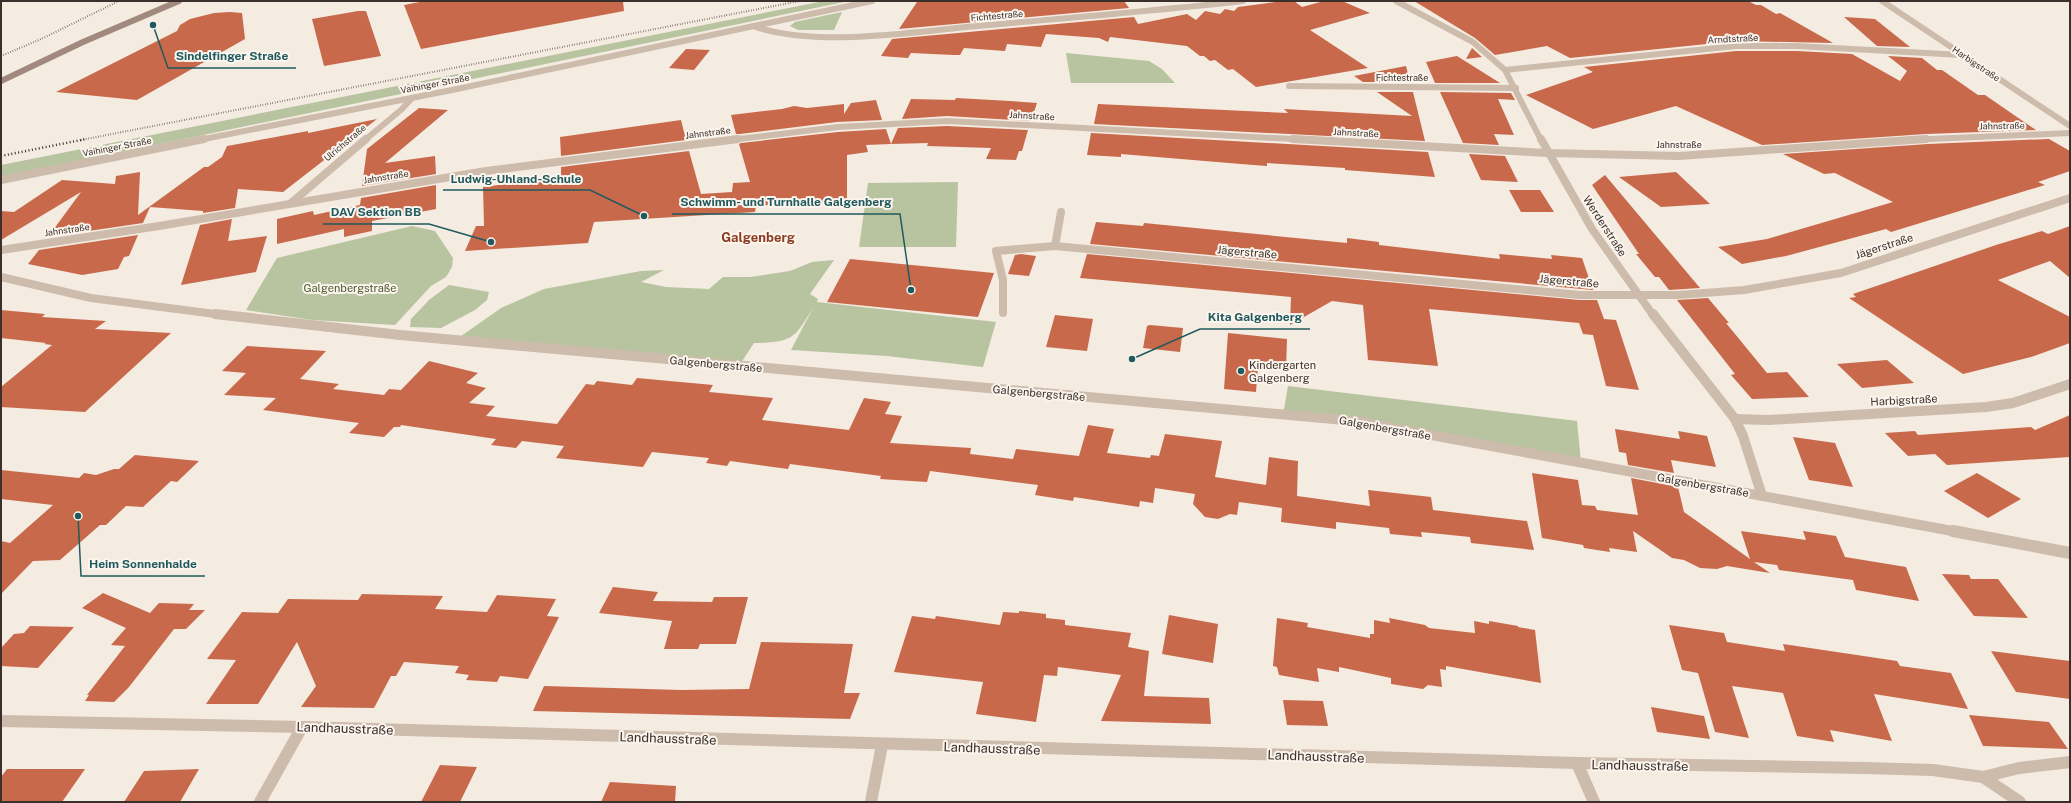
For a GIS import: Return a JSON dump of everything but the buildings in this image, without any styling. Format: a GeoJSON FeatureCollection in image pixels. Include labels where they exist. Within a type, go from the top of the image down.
{"type":"FeatureCollection","features":[{"type":"Feature","properties":{"kind":"main road"},"geometry":{"type":"LineString","coordinates":[[1,81],[83,42],[179,1]]}},
{"type":"Feature","properties":{"kind":"street","name":"Vaihinger Straße"},"geometry":{"type":"LineString","coordinates":[[1,180],[412,98],[872,1]]}},
{"type":"Feature","properties":{"kind":"street","name":"Fichtestraße"},"geometry":{"type":"LineString","coordinates":[[753,26],[759,30],[782,34],[865,34],[1054,20],[1243,1]]}},
{"type":"Feature","properties":{"kind":"street","name":"Werderstraße"},"geometry":{"type":"LineString","coordinates":[[1396,1],[1445,25],[1473,42],[1505,70],[1516,88],[1547,153],[1592,229],[1640,298],[1735,419],[1743,436],[1762,496]]}},
{"type":"Feature","properties":{"kind":"street","name":"Harbigstraße"},"geometry":{"type":"LineString","coordinates":[[1882,1],[2070,126]]}},
{"type":"Feature","properties":{"kind":"street","name":"Arndtstraße"},"geometry":{"type":"LineString","coordinates":[[1505,70],[1736,46],[1797,46],[1962,55]]}},
{"type":"Feature","properties":{"kind":"street","name":"Fichtestraße"},"geometry":{"type":"LineString","coordinates":[[1289,86],[1516,88]]}},
{"type":"Feature","properties":{"kind":"street","name":"Ulrichstraße"},"geometry":{"type":"LineString","coordinates":[[290,203],[402,109],[412,98]]}},
{"type":"Feature","properties":{"kind":"street","name":"Jahnstraße"},"geometry":{"type":"LineString","coordinates":[[1,250],[159,226],[486,171],[838,126],[948,121],[1547,153],[1702,155],[1914,140],[2070,133]]}},
{"type":"Feature","properties":{"kind":"street","name":"Jägerstraße"},"geometry":{"type":"LineString","coordinates":[[1003,313],[1003,280],[996,251],[1055,246],[1564,293],[1640,298],[1740,290],[1834,274],[1985,227],[2070,198]]}},
{"type":"Feature","properties":{"kind":"street"},"geometry":{"type":"LineString","coordinates":[[1055,246],[1060,212]]}},
{"type":"Feature","properties":{"kind":"street","name":"Galgenbergstraße"},"geometry":{"type":"LineString","coordinates":[[1,277],[91,298],[136,306],[400,335],[1355,421],[2070,553]]}},
{"type":"Feature","properties":{"kind":"street","name":"Harbigstraße"},"geometry":{"type":"LineString","coordinates":[[1735,419],[1768,420],[1986,407],[2013,403],[2070,384]]}},
{"type":"Feature","properties":{"kind":"street","name":"Landhausstraße"},"geometry":{"type":"LineString","coordinates":[[1,721],[302,727],[882,745],[1577,763],[1926,770],[1983,777],[2019,768],[2070,762]]}},
{"type":"Feature","properties":{"kind":"street"},"geometry":{"type":"LineString","coordinates":[[260,802],[302,727]]}},
{"type":"Feature","properties":{"kind":"street"},"geometry":{"type":"LineString","coordinates":[[872,802],[882,745]]}},
{"type":"Feature","properties":{"kind":"street"},"geometry":{"type":"LineString","coordinates":[[1577,763],[1594,802]]}},
{"type":"Feature","properties":{"kind":"street","name":"Landhausstraße"},"geometry":{"type":"LineString","coordinates":[[1983,777],[2020,802]]}},
{"type":"Feature","properties":{"kind":"green space"},"geometry":{"type":"Polygon","coordinates":[[[824,1],[849,1],[1,177],[1,165],[824,1]]]}},
{"type":"Feature","properties":{"kind":"green space"},"geometry":{"type":"Polygon","coordinates":[[[842,12],[834,30],[798,30],[790,26],[795,22],[842,12]]]}},
{"type":"Feature","properties":{"kind":"green space"},"geometry":{"type":"Polygon","coordinates":[[[1066,53],[1149,61],[1162,69],[1175,83],[1071,83],[1066,53]]]}},
{"type":"Feature","properties":{"kind":"green space"},"geometry":{"type":"Polygon","coordinates":[[[958,182],[956,247],[859,247],[868,183],[958,182]]]}},
{"type":"Feature","properties":{"kind":"green space"},"geometry":{"type":"Polygon","coordinates":[[[412,226],[435,231],[453,258],[452,267],[446,277],[431,286],[395,325],[312,320],[246,310],[277,258],[412,226]]]}},
{"type":"Feature","properties":{"kind":"green space"},"geometry":{"type":"Polygon","coordinates":[[[834,260],[810,294],[818,299],[817,302],[996,322],[983,367],[887,356],[791,350],[814,306],[802,326],[792,336],[785,340],[754,343],[739,366],[457,339],[501,308],[544,289],[641,271],[664,270],[641,282],[666,287],[709,289],[723,277],[750,277],[790,271],[812,262],[834,260]]]}},
{"type":"Feature","properties":{"kind":"green space"},"geometry":{"type":"Polygon","coordinates":[[[449,285],[489,292],[487,300],[475,310],[441,328],[410,327],[411,319],[429,300],[449,285]]]}},
{"type":"Feature","properties":{"kind":"green space"},"geometry":{"type":"Polygon","coordinates":[[[1288,386],[1577,421],[1581,463],[1466,443],[1283,415],[1288,386]]]}},
{"type":"Feature","properties":{"kind":"railway"},"geometry":{"type":"LineString","coordinates":[[1,56],[39,40],[119,1]]}},
{"type":"Feature","properties":{"kind":"railway"},"geometry":{"type":"LineString","coordinates":[[81,140],[800,1]]}},
{"type":"Feature","properties":{"kind":"railway"},"geometry":{"type":"LineString","coordinates":[[81,140],[86,139]]}},
{"type":"Feature","properties":{"kind":"railway"},"geometry":{"type":"LineString","coordinates":[[1,156],[81,140]]}},
{"type":"Feature","properties":{"kind":"place","name":"Sindelfinger Straße"},"geometry":{"type":"Point","coordinates":[153,25]}},
{"type":"Feature","properties":{"kind":"place","name":"Ludwig-Uhland-Schule"},"geometry":{"type":"Point","coordinates":[644,216]}},
{"type":"Feature","properties":{"kind":"place","name":"DAV Sektion BB"},"geometry":{"type":"Point","coordinates":[491,242]}},
{"type":"Feature","properties":{"kind":"place","name":"Schwimm- und Turnhalle Galgenberg"},"geometry":{"type":"Point","coordinates":[911,290]}},
{"type":"Feature","properties":{"kind":"place","name":"Kita Galgenberg"},"geometry":{"type":"Point","coordinates":[1132,359]}},
{"type":"Feature","properties":{"kind":"place","name":"Kindergarten Galgenberg"},"geometry":{"type":"Point","coordinates":[1241,371]}},
{"type":"Feature","properties":{"kind":"place","name":"Heim Sonnenhalde"},"geometry":{"type":"Point","coordinates":[78,516]}},
{"type":"Feature","properties":{"kind":"district","name":"Galgenberg"},"geometry":{"type":"Point","coordinates":[758,237]}}]}
